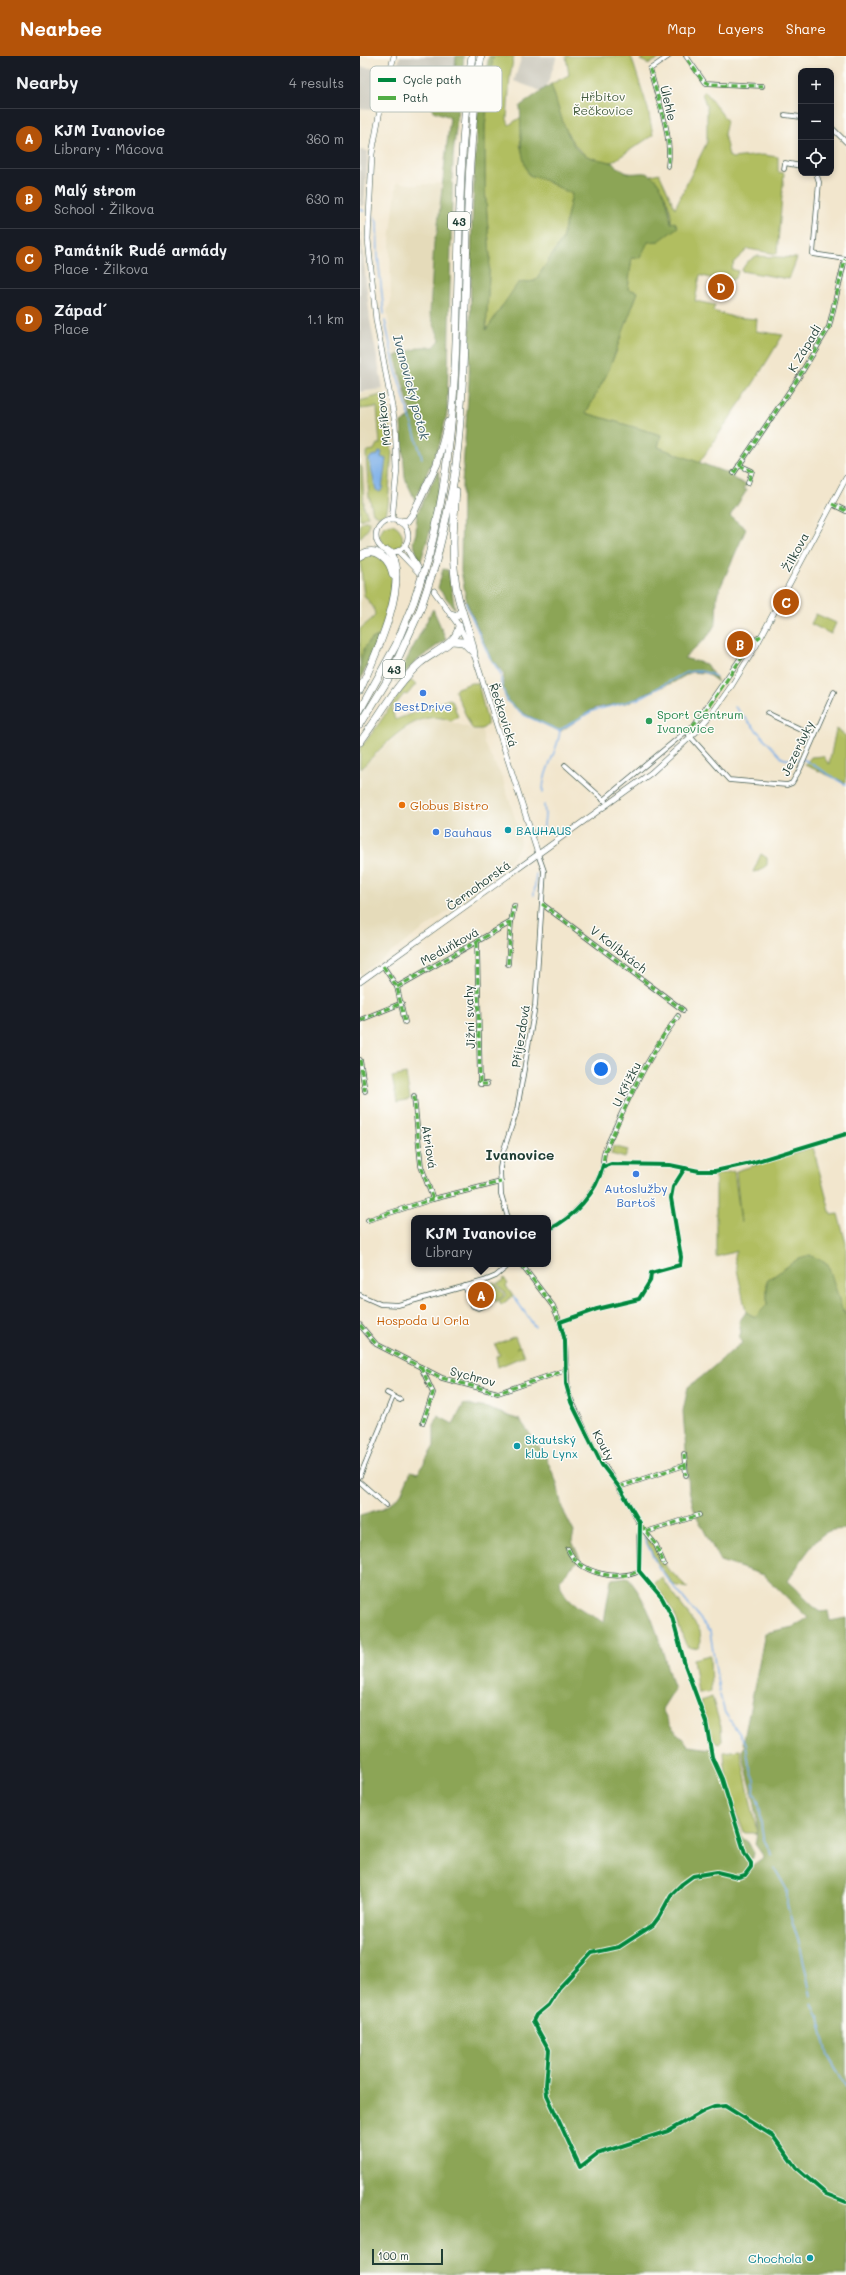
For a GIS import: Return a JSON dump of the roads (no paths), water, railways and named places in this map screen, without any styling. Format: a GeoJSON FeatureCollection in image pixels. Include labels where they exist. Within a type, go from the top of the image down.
{"type":"FeatureCollection","features":[{"type":"Feature","properties":{"kind":"highway","name":"43"},"geometry":{"type":"LineString","coordinates":[[471,66],[472,56]]}},
{"type":"Feature","properties":{"kind":"highway","name":"43"},"geometry":{"type":"LineString","coordinates":[[480,66],[481,56]]}},
{"type":"Feature","properties":{"kind":"highway","name":"43"},"geometry":{"type":"LineString","coordinates":[[360,710],[396,645],[414,601],[429,556],[442,503],[449,453],[453,402],[463,138],[466,112]]}},
{"type":"Feature","properties":{"kind":"highway","name":"43"},"geometry":{"type":"LineString","coordinates":[[360,725],[390,676],[420,610],[435,565],[456,466],[464,360],[468,189],[474,112]]}},
{"type":"Feature","properties":{"kind":"highway"},"geometry":{"type":"LineString","coordinates":[[396,521],[406,522],[412,517],[437,464],[453,402]]}},
{"type":"Feature","properties":{"kind":"highway"},"geometry":{"type":"LineString","coordinates":[[456,466],[452,554],[462,610],[472,640],[474,654]]}},
{"type":"Feature","properties":{"kind":"highway"},"geometry":{"type":"LineString","coordinates":[[360,690],[381,642],[392,600],[396,564],[388,551]]}},
{"type":"Feature","properties":{"kind":"highway"},"geometry":{"type":"LineString","coordinates":[[360,556],[367,552],[374,552],[388,561],[393,575],[392,600]]}},
{"type":"Feature","properties":{"kind":"highway"},"geometry":{"type":"LineString","coordinates":[[451,614],[457,616],[462,610]]}},
{"type":"Feature","properties":{"kind":"highway"},"geometry":{"type":"LineString","coordinates":[[360,742],[404,679],[427,657],[452,641],[459,626]]}},
{"type":"Feature","properties":{"kind":"highway"},"geometry":{"type":"LineString","coordinates":[[452,641],[463,642],[474,654]]}},
{"type":"Feature","properties":{"kind":"street","name":"Maříkova"},"geometry":{"type":"LineString","coordinates":[[391,66],[394,56]]}},
{"type":"Feature","properties":{"kind":"street","name":"Úlehle"},"geometry":{"type":"LineString","coordinates":[[668,166],[670,156],[663,116],[650,68],[669,56]]}},
{"type":"Feature","properties":{"kind":"street"},"geometry":{"type":"LineString","coordinates":[[686,56],[705,83],[762,86]]}},
{"type":"Feature","properties":{"kind":"street","name":"Maříkova"},"geometry":{"type":"LineString","coordinates":[[380,112],[372,154],[368,239],[376,320],[395,423],[397,469],[396,521]]}},
{"type":"Feature","properties":{"kind":"street"},"geometry":{"type":"LineString","coordinates":[[785,115],[798,117]]}},
{"type":"Feature","properties":{"kind":"street"},"geometry":{"type":"LineString","coordinates":[[834,130],[846,142]]}},
{"type":"Feature","properties":{"kind":"street"},"geometry":{"type":"LineString","coordinates":[[784,169],[785,163],[798,165]]}},
{"type":"Feature","properties":{"kind":"street","name":"K Západi"},"geometry":{"type":"LineString","coordinates":[[734,473],[793,385],[829,327],[846,259],[812,254],[819,182],[817,176]]}},
{"type":"Feature","properties":{"kind":"street"},"geometry":{"type":"LineString","coordinates":[[739,465],[752,471],[748,483]]}},
{"type":"Feature","properties":{"kind":"street","name":"Žilkova"},"geometry":{"type":"LineString","coordinates":[[732,685],[761,636],[846,478]]}},
{"type":"Feature","properties":{"kind":"street"},"geometry":{"type":"LineString","coordinates":[[832,504],[846,511]]}},
{"type":"Feature","properties":{"kind":"street"},"geometry":{"type":"LineString","coordinates":[[398,551],[424,578],[405,546],[406,532],[396,521],[383,522],[377,529],[378,542],[388,551],[398,551],[405,546]]}},
{"type":"Feature","properties":{"kind":"street","name":"Řečkovická"},"geometry":{"type":"LineString","coordinates":[[434,592],[459,626],[474,654],[538,854]]}},
{"type":"Feature","properties":{"kind":"street","name":"Žilkova"},"geometry":{"type":"LineString","coordinates":[[686,732],[694,725],[721,688],[751,642],[761,636]]}},
{"type":"Feature","properties":{"kind":"street","name":"Černohorská"},"geometry":{"type":"LineString","coordinates":[[360,982],[651,773],[691,738],[714,712],[732,685]]}},
{"type":"Feature","properties":{"kind":"street","name":"Jezerůvky"},"geometry":{"type":"LineString","coordinates":[[686,732],[729,780],[787,785],[792,783],[834,692]]}},
{"type":"Feature","properties":{"kind":"street"},"geometry":{"type":"LineString","coordinates":[[767,713],[815,736]]}},
{"type":"Feature","properties":{"kind":"street"},"geometry":{"type":"LineString","coordinates":[[603,800],[686,732]]}},
{"type":"Feature","properties":{"kind":"street"},"geometry":{"type":"LineString","coordinates":[[565,765],[608,804]]}},
{"type":"Feature","properties":{"kind":"street","name":"Příjezdová"},"geometry":{"type":"LineString","coordinates":[[507,1215],[503,1206],[501,1182],[502,1152],[517,1110],[535,1006],[544,871],[538,854]]}},
{"type":"Feature","properties":{"kind":"street","name":"V Kolíbkách"},"geometry":{"type":"LineString","coordinates":[[542,904],[683,1010]]}},
{"type":"Feature","properties":{"kind":"street"},"geometry":{"type":"LineString","coordinates":[[508,964],[511,922],[514,906]]}},
{"type":"Feature","properties":{"kind":"street","name":"Meduňková"},"geometry":{"type":"LineString","coordinates":[[398,987],[511,922]]}},
{"type":"Feature","properties":{"kind":"street","name":"Jižní svahy"},"geometry":{"type":"LineString","coordinates":[[477,942],[480,1084],[487,1084]]}},
{"type":"Feature","properties":{"kind":"street"},"geometry":{"type":"LineString","coordinates":[[383,966],[398,987],[405,1022]]}},
{"type":"Feature","properties":{"kind":"street"},"geometry":{"type":"LineString","coordinates":[[360,1020],[402,1003]]}},
{"type":"Feature","properties":{"kind":"street","name":"U Křížku"},"geometry":{"type":"LineString","coordinates":[[551,1228],[567,1219],[585,1200],[601,1173],[605,1151],[637,1082],[663,1036],[678,1016]]}},
{"type":"Feature","properties":{"kind":"street"},"geometry":{"type":"LineString","coordinates":[[360,1060],[365,1091]]}},
{"type":"Feature","properties":{"kind":"street","name":"Atriová"},"geometry":{"type":"LineString","coordinates":[[420,1098],[414,1097],[421,1166],[433,1199]]}},
{"type":"Feature","properties":{"kind":"street"},"geometry":{"type":"LineString","coordinates":[[368,1220],[433,1199],[501,1182]]}},
{"type":"Feature","properties":{"kind":"street"},"geometry":{"type":"LineString","coordinates":[[360,1295],[380,1304],[398,1305],[490,1279],[506,1267]]}},
{"type":"Feature","properties":{"kind":"street","name":"Kouty"},"geometry":{"type":"LineString","coordinates":[[523,1267],[553,1306],[560,1322],[565,1342],[566,1384],[571,1402],[602,1465],[619,1487],[641,1527],[656,1545],[664,1564]]}},
{"type":"Feature","properties":{"kind":"street"},"geometry":{"type":"LineString","coordinates":[[465,1286],[475,1307],[489,1303]]}},
{"type":"Feature","properties":{"kind":"street","name":"Sychrov"},"geometry":{"type":"LineString","coordinates":[[360,1325],[376,1344],[442,1378],[498,1393],[566,1370]]}},
{"type":"Feature","properties":{"kind":"street"},"geometry":{"type":"LineString","coordinates":[[421,1367],[433,1393],[423,1422]]}},
{"type":"Feature","properties":{"kind":"street"},"geometry":{"type":"LineString","coordinates":[[387,1393],[400,1400]]}},
{"type":"Feature","properties":{"kind":"street"},"geometry":{"type":"LineString","coordinates":[[360,1476],[394,1397]]}},
{"type":"Feature","properties":{"kind":"street"},"geometry":{"type":"LineString","coordinates":[[684,1454],[686,1475]]}},
{"type":"Feature","properties":{"kind":"street"},"geometry":{"type":"LineString","coordinates":[[619,1487],[685,1465]]}},
{"type":"Feature","properties":{"kind":"street"},"geometry":{"type":"LineString","coordinates":[[360,1482],[386,1505]]}},
{"type":"Feature","properties":{"kind":"street"},"geometry":{"type":"LineString","coordinates":[[646,1532],[699,1515]]}},
{"type":"Feature","properties":{"kind":"street"},"geometry":{"type":"LineString","coordinates":[[568,1549],[575,1564],[610,1575],[629,1576],[639,1571],[639,1536],[641,1527]]}},
{"type":"Feature","properties":{"kind":"water"},"geometry":{"type":"Polygon","coordinates":[[[379,451],[382,452],[381,457],[386,459],[382,489],[380,492],[376,490],[369,459],[372,456],[378,455],[379,451]]]}},
{"type":"Feature","properties":{"kind":"waterway","name":"Ivanovický potok"},"geometry":{"type":"LineString","coordinates":[[360,209],[364,211]]}},
{"type":"Feature","properties":{"kind":"waterway","name":"Ivanovický potok"},"geometry":{"type":"LineString","coordinates":[[374,216],[377,222],[378,256],[384,314]]}},
{"type":"Feature","properties":{"kind":"waterway","name":"Ivanovický potok"},"geometry":{"type":"LineString","coordinates":[[385,321],[395,367],[422,458]]}},
{"type":"Feature","properties":{"kind":"waterway","name":"Ivanovický potok"},"geometry":{"type":"LineString","coordinates":[[465,602],[489,656],[501,674],[501,683],[507,701],[524,715],[560,731],[559,739],[547,769],[543,785],[543,793]]}},
{"type":"Feature","properties":{"kind":"waterway"},"geometry":{"type":"LineString","coordinates":[[560,730],[592,711],[638,699],[685,673],[701,671],[716,677]]}},
{"type":"Feature","properties":{"kind":"waterway"},"geometry":{"type":"LineString","coordinates":[[735,707],[782,758],[788,760],[805,760],[846,785]]}},
{"type":"Feature","properties":{"kind":"waterway","name":"Ivanovický potok"},"geometry":{"type":"LineString","coordinates":[[543,834],[545,815],[544,805]]}},
{"type":"Feature","properties":{"kind":"waterway","name":"Ivanovický potok"},"geometry":{"type":"LineString","coordinates":[[534,895],[536,874]]}},
{"type":"Feature","properties":{"kind":"waterway","name":"Ivanovický potok"},"geometry":{"type":"LineString","coordinates":[[514,1297],[535,1327]]}},
{"type":"Feature","properties":{"kind":"waterway","name":"Ivanovický potok"},"geometry":{"type":"LineString","coordinates":[[644,1538],[659,1568],[710,1631],[719,1691]]}},
{"type":"Feature","properties":{"kind":"waterway","name":"Ivanovický potok"},"geometry":{"type":"LineString","coordinates":[[720,1695],[725,1713],[746,1743],[749,1765],[755,1780],[754,1793],[759,1803],[763,1836],[771,1855]]}},
{"type":"Feature","properties":{"kind":"waterway","name":"Ivanovický potok"},"geometry":{"type":"LineString","coordinates":[[775,1869],[787,1890],[787,1905],[801,1949],[811,1996]]}},
{"type":"Feature","properties":{"kind":"waterway","name":"Ivanovický potok"},"geometry":{"type":"LineString","coordinates":[[812,2004],[819,2018],[828,2055],[846,2086]]}},
{"type":"Feature","properties":{"kind":"place","name":"Západ´"},"geometry":{"type":"Point","coordinates":[721,287]}},
{"type":"Feature","properties":{"kind":"place","name":"Památník Rudé armády"},"geometry":{"type":"Point","coordinates":[786,602]}},
{"type":"Feature","properties":{"kind":"place","name":"Malý strom"},"geometry":{"type":"Point","coordinates":[740,644]}},
{"type":"Feature","properties":{"kind":"place","name":"BestDrive"},"geometry":{"type":"Point","coordinates":[423,693]}},
{"type":"Feature","properties":{"kind":"place","name":"Sport Centrum Ivanovice"},"geometry":{"type":"Point","coordinates":[649,721]}},
{"type":"Feature","properties":{"kind":"place","name":"Globus Bistro"},"geometry":{"type":"Point","coordinates":[402,805]}},
{"type":"Feature","properties":{"kind":"place","name":"BAUHAUS"},"geometry":{"type":"Point","coordinates":[508,830]}},
{"type":"Feature","properties":{"kind":"place","name":"Bauhaus"},"geometry":{"type":"Point","coordinates":[436,832]}},
{"type":"Feature","properties":{"kind":"place","name":"Autoslužby Bartoš"},"geometry":{"type":"Point","coordinates":[636,1174]}},
{"type":"Feature","properties":{"kind":"place","name":"KJM Ivanovice"},"geometry":{"type":"Point","coordinates":[481,1295]}},
{"type":"Feature","properties":{"kind":"place","name":"Hospoda U Orla"},"geometry":{"type":"Point","coordinates":[423,1307]}},
{"type":"Feature","properties":{"kind":"place","name":"Skautský klub Lynx"},"geometry":{"type":"Point","coordinates":[517,1446]}},
{"type":"Feature","properties":{"kind":"place","name":"Chochola"},"geometry":{"type":"Point","coordinates":[810,2258]}},
{"type":"Feature","properties":{"kind":"district","name":"Ivanovice"},"geometry":{"type":"Point","coordinates":[520,1154]}},
{"type":"Feature","properties":{"kind":"park label","name":"Hřbitov Řečkovice"},"geometry":{"type":"Point","coordinates":[603,103]}}]}
